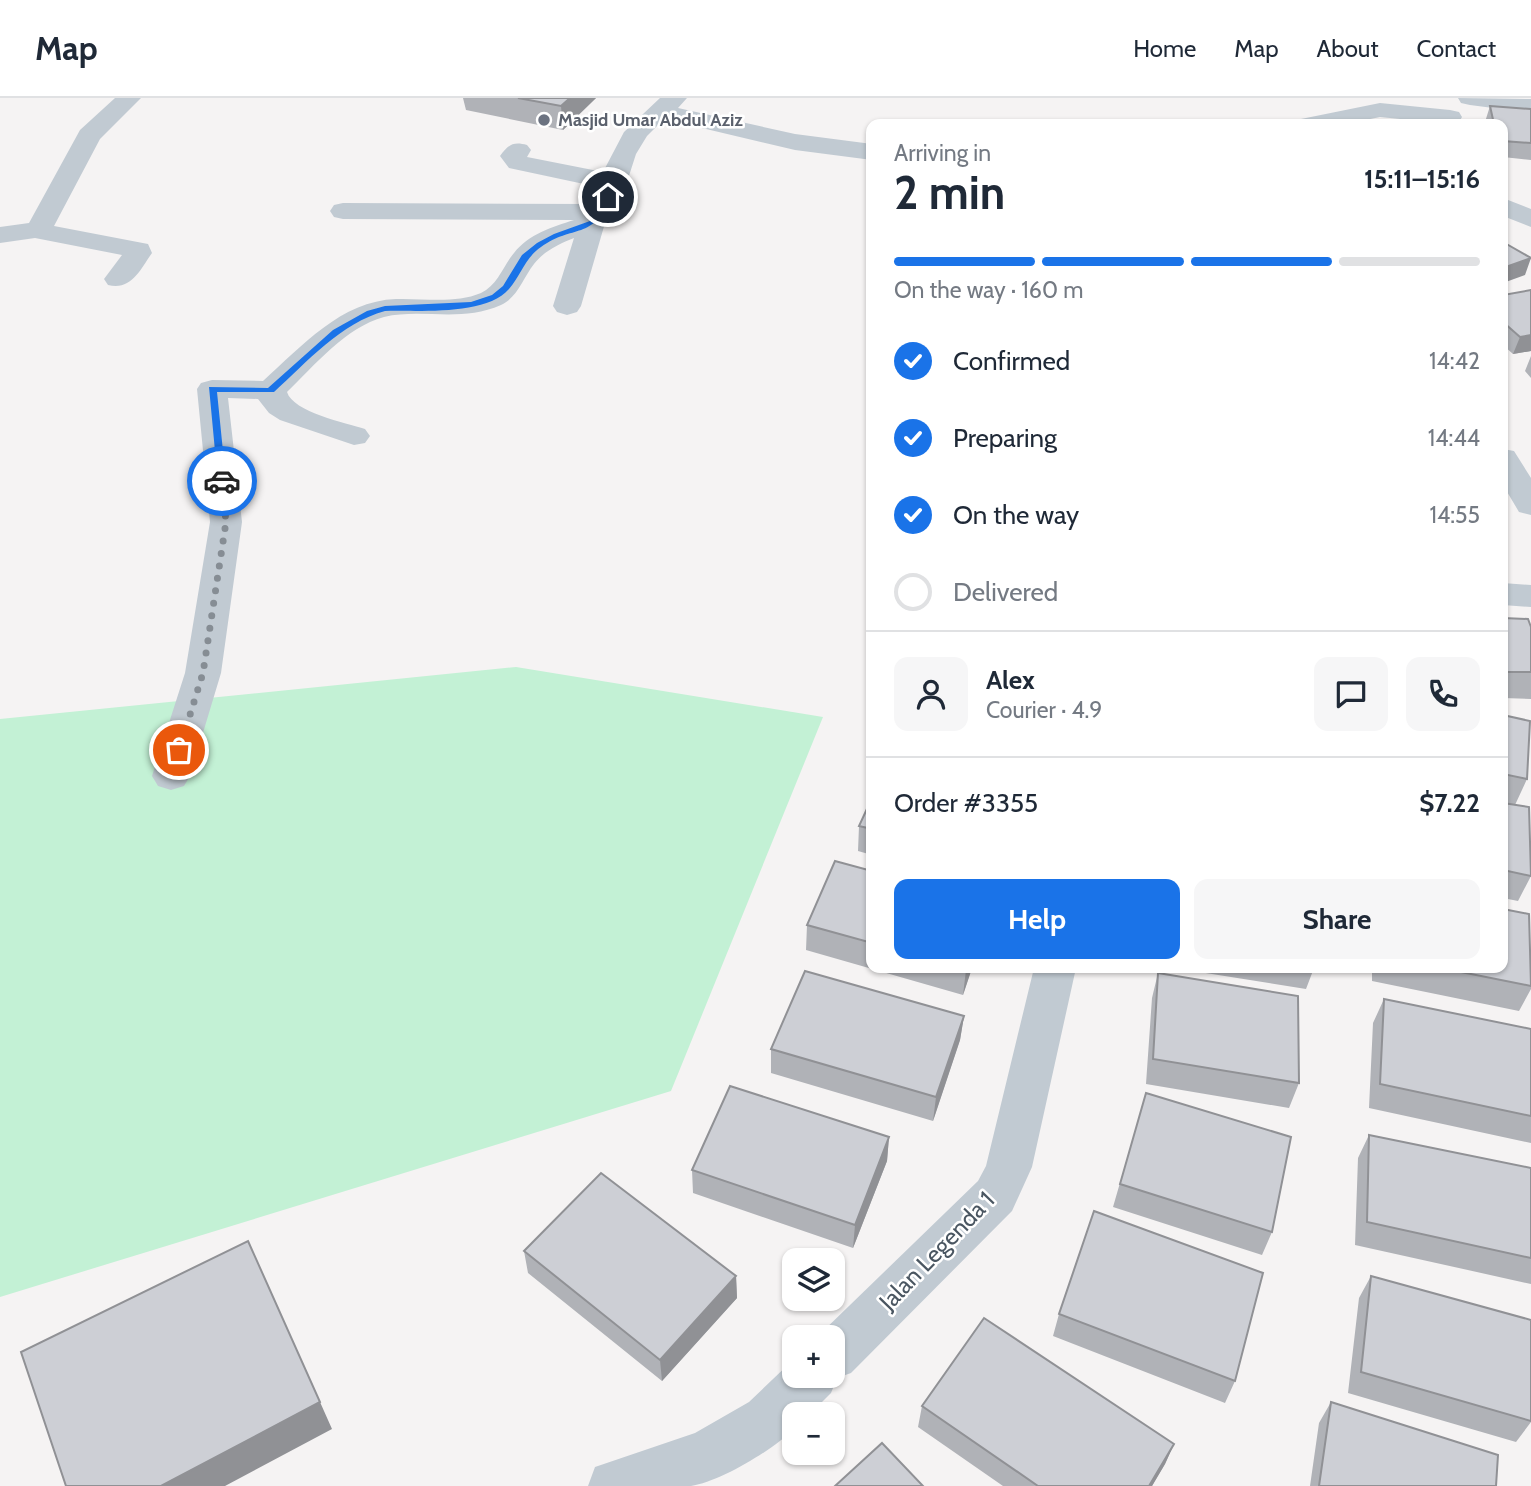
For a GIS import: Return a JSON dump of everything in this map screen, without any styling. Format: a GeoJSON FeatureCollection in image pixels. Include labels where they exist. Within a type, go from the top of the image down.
{"type":"FeatureCollection","features":[{"type":"Feature","properties":{"kind":"street"},"geometry":{"type":"LineString","coordinates":[[0,235],[18,234],[39,228],[89,135],[129,98]]}},
{"type":"Feature","properties":{"kind":"street"},"geometry":{"type":"LineString","coordinates":[[1470,98],[1531,106]]}},
{"type":"Feature","properties":{"kind":"street"},"geometry":{"type":"LineString","coordinates":[[567,306],[597,218],[630,139],[667,104],[795,142],[866,151]]}},
{"type":"Feature","properties":{"kind":"street"},"geometry":{"type":"LineString","coordinates":[[1335,119],[1380,110],[1453,113]]}},
{"type":"Feature","properties":{"kind":"street"},"geometry":{"type":"LineString","coordinates":[[518,150],[513,156],[518,163],[614,182]]}},
{"type":"Feature","properties":{"kind":"street"},"geometry":{"type":"LineString","coordinates":[[1508,208],[1531,219]]}},
{"type":"Feature","properties":{"kind":"street"},"geometry":{"type":"LineString","coordinates":[[343,211],[597,218]]}},
{"type":"Feature","properties":{"kind":"street"},"geometry":{"type":"LineString","coordinates":[[354,436],[290,414],[273,404],[271,390],[336,332],[370,313],[385,309],[471,305],[495,297],[506,287],[525,256],[539,244],[597,218]]}},
{"type":"Feature","properties":{"kind":"street"},"geometry":{"type":"LineString","coordinates":[[39,228],[48,234],[138,250],[118,279]]}},
{"type":"Feature","properties":{"kind":"street"},"geometry":{"type":"LineString","coordinates":[[172,776],[203,673],[226,522],[212,389],[271,390]]}},
{"type":"Feature","properties":{"kind":"street"},"geometry":{"type":"LineString","coordinates":[[1508,466],[1531,505]]}},
{"type":"Feature","properties":{"kind":"street"},"geometry":{"type":"LineString","coordinates":[[1508,594],[1531,596]]}},
{"type":"Feature","properties":{"kind":"street","name":"Jalan Legenda 1"},"geometry":{"type":"LineString","coordinates":[[845,1344],[995,1196],[1009,1167],[1054,973]]}},
{"type":"Feature","properties":{"kind":"street"},"geometry":{"type":"LineString","coordinates":[[614,1486],[707,1455],[767,1420],[800,1388]]}},
{"type":"Feature","properties":{"kind":"green space"},"geometry":{"type":"Polygon","coordinates":[[[516,667],[823,717],[671,1091],[0,1297],[0,719],[516,667]]]}},
{"type":"Feature","properties":{"kind":"building"},"geometry":{"type":"Polygon","coordinates":[[[518,98],[570,98],[561,106],[518,98]]]}},
{"type":"Feature","properties":{"kind":"building"},"geometry":{"type":"Polygon","coordinates":[[[1490,106],[1531,109],[1531,143],[1508,141],[1508,119],[1493,119],[1490,106]]]}},
{"type":"Feature","properties":{"kind":"building"},"geometry":{"type":"Polygon","coordinates":[[[1508,245],[1531,258],[1508,266],[1508,245]]]}},
{"type":"Feature","properties":{"kind":"building"},"geometry":{"type":"Polygon","coordinates":[[[1531,290],[1531,335],[1520,337],[1508,326],[1508,294],[1531,290]]]}},
{"type":"Feature","properties":{"kind":"building"},"geometry":{"type":"Polygon","coordinates":[[[1508,618],[1528,619],[1531,627],[1531,672],[1508,672],[1508,618]]]}},
{"type":"Feature","properties":{"kind":"building"},"geometry":{"type":"Polygon","coordinates":[[[1508,716],[1530,721],[1527,779],[1508,775],[1508,716]]]}},
{"type":"Feature","properties":{"kind":"building"},"geometry":{"type":"Polygon","coordinates":[[[1508,804],[1529,807],[1531,876],[1508,871],[1508,804]]]}},
{"type":"Feature","properties":{"kind":"building"},"geometry":{"type":"Polygon","coordinates":[[[866,811],[866,828],[859,826],[866,811]]]}},
{"type":"Feature","properties":{"kind":"building"},"geometry":{"type":"Polygon","coordinates":[[[835,861],[866,869],[866,941],[807,925],[835,861]]]}},
{"type":"Feature","properties":{"kind":"building"},"geometry":{"type":"Polygon","coordinates":[[[1508,910],[1529,914],[1531,986],[1466,973],[1508,973],[1508,910]]]}},
{"type":"Feature","properties":{"kind":"building"},"geometry":{"type":"Polygon","coordinates":[[[805,971],[964,1016],[936,1097],[771,1049],[805,971]]]}},
{"type":"Feature","properties":{"kind":"building"},"geometry":{"type":"Polygon","coordinates":[[[1158,973],[1298,996],[1299,1083],[1153,1059],[1158,973]]]}},
{"type":"Feature","properties":{"kind":"building"},"geometry":{"type":"Polygon","coordinates":[[[1384,999],[1531,1029],[1531,1116],[1380,1084],[1384,999]]]}},
{"type":"Feature","properties":{"kind":"building"},"geometry":{"type":"Polygon","coordinates":[[[730,1086],[889,1137],[855,1225],[692,1170],[730,1086]]]}},
{"type":"Feature","properties":{"kind":"building"},"geometry":{"type":"Polygon","coordinates":[[[1146,1093],[1291,1137],[1272,1232],[1120,1184],[1146,1093]]]}},
{"type":"Feature","properties":{"kind":"building"},"geometry":{"type":"Polygon","coordinates":[[[1369,1135],[1531,1168],[1531,1258],[1367,1222],[1369,1135]]]}},
{"type":"Feature","properties":{"kind":"building"},"geometry":{"type":"Polygon","coordinates":[[[601,1173],[736,1276],[660,1360],[524,1251],[601,1173]]]}},
{"type":"Feature","properties":{"kind":"building"},"geometry":{"type":"Polygon","coordinates":[[[1094,1211],[1263,1273],[1235,1381],[1059,1314],[1094,1211]]]}},
{"type":"Feature","properties":{"kind":"building"},"geometry":{"type":"Polygon","coordinates":[[[248,1241],[320,1402],[161,1486],[66,1486],[21,1352],[248,1241]]]}},
{"type":"Feature","properties":{"kind":"building"},"geometry":{"type":"Polygon","coordinates":[[[1371,1276],[1531,1320],[1531,1421],[1361,1372],[1371,1276]]]}},
{"type":"Feature","properties":{"kind":"building"},"geometry":{"type":"Polygon","coordinates":[[[984,1318],[1174,1444],[1149,1486],[1038,1486],[922,1406],[984,1318]]]}},
{"type":"Feature","properties":{"kind":"building"},"geometry":{"type":"Polygon","coordinates":[[[1331,1402],[1498,1455],[1496,1486],[1319,1486],[1331,1402]]]}},
{"type":"Feature","properties":{"kind":"building"},"geometry":{"type":"Polygon","coordinates":[[[882,1443],[923,1486],[835,1486],[882,1443]]]}},
{"type":"Feature","properties":{"kind":"way so far"},"geometry":{"type":"LineString","coordinates":[[179,750],[203,673],[226,522],[222,481]]}},
{"type":"Feature","properties":{"kind":"place","name":"Masjid Umar Abdul Aziz"},"geometry":{"type":"Point","coordinates":[544,120]}},
{"type":"Feature","properties":{"kind":"route"},"geometry":{"type":"LineString","coordinates":[[222,481],[212,389],[271,390],[336,332],[370,313],[385,309],[471,305],[495,297],[506,287],[525,256],[539,244],[592,223],[608,197]]}}]}
